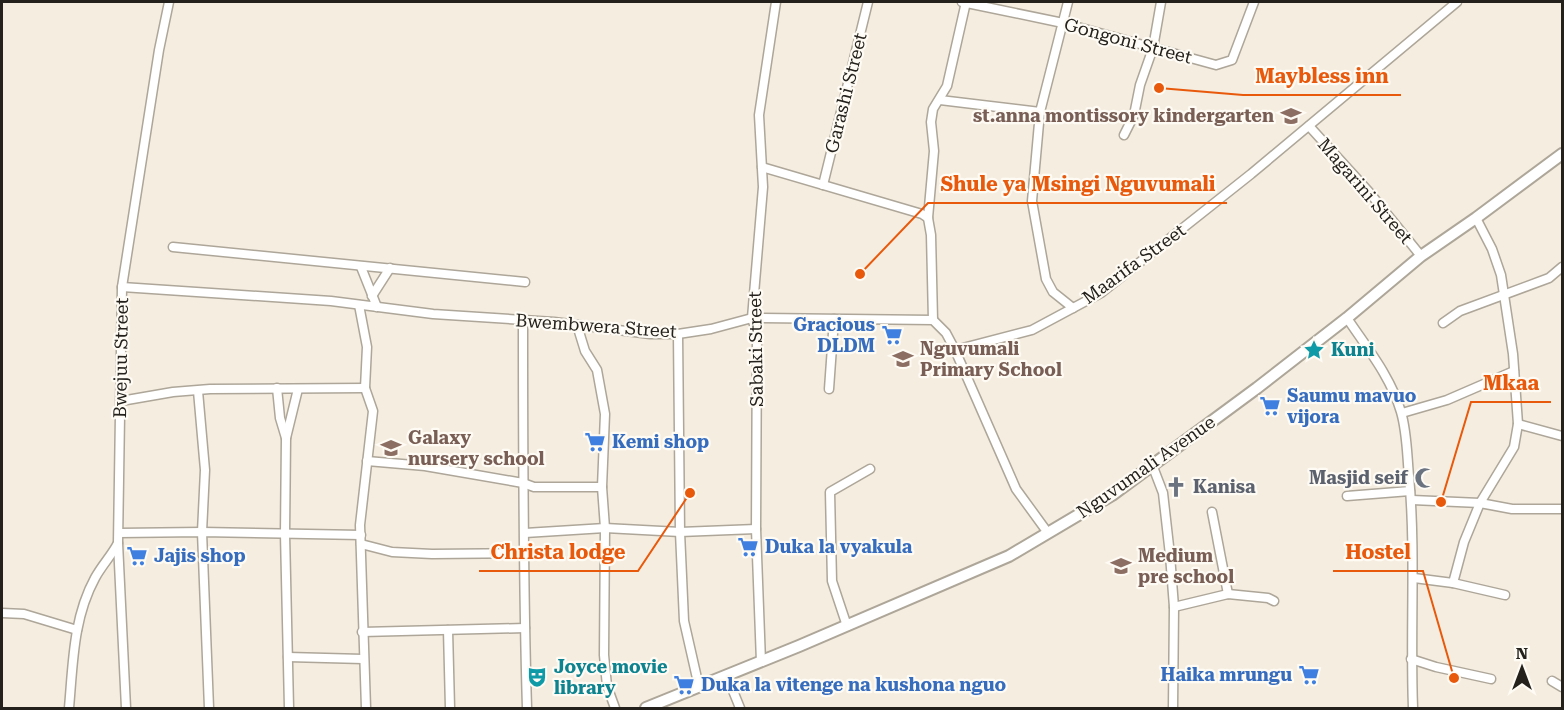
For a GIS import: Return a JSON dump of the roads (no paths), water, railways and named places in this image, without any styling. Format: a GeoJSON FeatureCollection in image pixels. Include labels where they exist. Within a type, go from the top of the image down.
{"type":"FeatureCollection","features":[{"type":"Feature","properties":{"kind":"street","name":"Bwejuu Street"},"geometry":{"type":"LineString","coordinates":[[69,708],[77,630],[95,578],[118,543],[122,287],[159,50],[169,2]]}},
{"type":"Feature","properties":{"kind":"street","name":"Sabaki Street"},"geometry":{"type":"LineString","coordinates":[[761,662],[756,529],[757,334],[752,318],[763,187],[759,115],[776,2]]}},
{"type":"Feature","properties":{"kind":"street","name":"Garashi Street"},"geometry":{"type":"LineString","coordinates":[[824,185],[868,2]]}},
{"type":"Feature","properties":{"kind":"street"},"geometry":{"type":"LineString","coordinates":[[965,2],[947,86],[933,109],[931,122],[934,151],[928,218],[931,235],[933,320],[946,333],[955,351],[1016,489],[1048,533]]}},
{"type":"Feature","properties":{"kind":"street","name":"Gongoni Street"},"geometry":{"type":"LineString","coordinates":[[965,2],[1063,22],[1216,65],[1232,60],[1254,2]]}},
{"type":"Feature","properties":{"kind":"street"},"geometry":{"type":"LineString","coordinates":[[1068,2],[1040,112],[1032,201],[1046,279],[1053,291],[1073,308]]}},
{"type":"Feature","properties":{"kind":"street"},"geometry":{"type":"LineString","coordinates":[[1124,135],[1134,115],[1140,86],[1153,48],[1161,2]]}},
{"type":"Feature","properties":{"kind":"street","name":"Maarifa Street"},"geometry":{"type":"LineString","coordinates":[[955,351],[1032,330],[1101,293],[1309,126],[1457,2]]}},
{"type":"Feature","properties":{"kind":"street"},"geometry":{"type":"LineString","coordinates":[[940,100],[1040,112]]}},
{"type":"Feature","properties":{"kind":"street","name":"Magarini Street"},"geometry":{"type":"LineString","coordinates":[[1309,126],[1369,192],[1421,256]]}},
{"type":"Feature","properties":{"kind":"street","name":"Nguvumali Avenue"},"geometry":{"type":"LineString","coordinates":[[646,708],[847,626],[1009,556],[1112,495],[1153,467],[1347,318],[1421,256],[1563,154]]}},
{"type":"Feature","properties":{"kind":"street"},"geometry":{"type":"LineString","coordinates":[[762,167],[922,214],[928,218]]}},
{"type":"Feature","properties":{"kind":"street"},"geometry":{"type":"LineString","coordinates":[[1453,584],[1464,542],[1480,503],[1515,447],[1518,424],[1511,334],[1501,275],[1492,249],[1476,218]]}},
{"type":"Feature","properties":{"kind":"street"},"geometry":{"type":"LineString","coordinates":[[172,247],[525,282]]}},
{"type":"Feature","properties":{"kind":"street"},"geometry":{"type":"LineString","coordinates":[[361,267],[377,308]]}},
{"type":"Feature","properties":{"kind":"street"},"geometry":{"type":"LineString","coordinates":[[1443,323],[1460,311],[1549,278],[1563,267]]}},
{"type":"Feature","properties":{"kind":"street"},"geometry":{"type":"LineString","coordinates":[[372,296],[390,268]]}},
{"type":"Feature","properties":{"kind":"street","name":"Bwembwera Street"},"geometry":{"type":"LineString","coordinates":[[122,287],[252,295],[578,325],[650,334],[678,334],[711,329],[752,318],[933,320]]}},
{"type":"Feature","properties":{"kind":"street"},"geometry":{"type":"LineString","coordinates":[[359,305],[367,347],[365,388],[373,411],[361,540],[366,708]]}},
{"type":"Feature","properties":{"kind":"street"},"geometry":{"type":"LineString","coordinates":[[1347,318],[1382,370],[1401,413],[1411,495],[1414,578],[1411,659],[1413,708]]}},
{"type":"Feature","properties":{"kind":"street"},"geometry":{"type":"LineString","coordinates":[[829,388],[834,319]]}},
{"type":"Feature","properties":{"kind":"street"},"geometry":{"type":"LineString","coordinates":[[523,321],[522,483],[525,533],[527,708]]}},
{"type":"Feature","properties":{"kind":"street"},"geometry":{"type":"LineString","coordinates":[[578,325],[586,354],[597,370],[605,414],[602,487],[605,528],[604,656],[607,686],[615,708]]}},
{"type":"Feature","properties":{"kind":"street"},"geometry":{"type":"LineString","coordinates":[[678,334],[680,532],[684,621],[699,687]]}},
{"type":"Feature","properties":{"kind":"street"},"geometry":{"type":"LineString","coordinates":[[1401,413],[1448,400],[1514,371]]}},
{"type":"Feature","properties":{"kind":"street"},"geometry":{"type":"LineString","coordinates":[[277,388],[280,418],[286,438]]}},
{"type":"Feature","properties":{"kind":"street"},"geometry":{"type":"LineString","coordinates":[[121,400],[210,389],[365,388]]}},
{"type":"Feature","properties":{"kind":"street"},"geometry":{"type":"LineString","coordinates":[[289,708],[285,534],[286,438],[298,389]]}},
{"type":"Feature","properties":{"kind":"street"},"geometry":{"type":"LineString","coordinates":[[198,391],[205,470],[202,532],[209,708]]}},
{"type":"Feature","properties":{"kind":"street"},"geometry":{"type":"LineString","coordinates":[[1518,424],[1563,436]]}},
{"type":"Feature","properties":{"kind":"street"},"geometry":{"type":"LineString","coordinates":[[367,461],[425,466],[534,487],[602,487]]}},
{"type":"Feature","properties":{"kind":"street"},"geometry":{"type":"LineString","coordinates":[[1153,467],[1163,493],[1174,606],[1173,708]]}},
{"type":"Feature","properties":{"kind":"street"},"geometry":{"type":"LineString","coordinates":[[847,626],[832,580],[830,492],[870,469]]}},
{"type":"Feature","properties":{"kind":"street"},"geometry":{"type":"LineString","coordinates":[[1347,496],[1411,495],[1512,509],[1563,509]]}},
{"type":"Feature","properties":{"kind":"street"},"geometry":{"type":"LineString","coordinates":[[1212,512],[1228,594]]}},
{"type":"Feature","properties":{"kind":"street"},"geometry":{"type":"LineString","coordinates":[[525,533],[605,528],[680,532],[756,529]]}},
{"type":"Feature","properties":{"kind":"street"},"geometry":{"type":"LineString","coordinates":[[119,533],[285,534],[361,540],[392,552],[525,554]]}},
{"type":"Feature","properties":{"kind":"street"},"geometry":{"type":"LineString","coordinates":[[118,543],[126,708]]}},
{"type":"Feature","properties":{"kind":"street"},"geometry":{"type":"LineString","coordinates":[[1414,578],[1505,595]]}},
{"type":"Feature","properties":{"kind":"street"},"geometry":{"type":"LineString","coordinates":[[1174,606],[1228,594],[1268,598],[1274,601]]}},
{"type":"Feature","properties":{"kind":"street"},"geometry":{"type":"LineString","coordinates":[[2,612],[24,614],[77,630]]}},
{"type":"Feature","properties":{"kind":"street"},"geometry":{"type":"LineString","coordinates":[[362,632],[525,628]]}},
{"type":"Feature","properties":{"kind":"street"},"geometry":{"type":"LineString","coordinates":[[448,630],[450,708]]}},
{"type":"Feature","properties":{"kind":"street"},"geometry":{"type":"LineString","coordinates":[[288,657],[363,659]]}},
{"type":"Feature","properties":{"kind":"street"},"geometry":{"type":"LineString","coordinates":[[1411,659],[1491,679]]}},
{"type":"Feature","properties":{"kind":"street"},"geometry":{"type":"LineString","coordinates":[[727,676],[740,708]]}},
{"type":"Feature","properties":{"kind":"street"},"geometry":{"type":"LineString","coordinates":[[1552,681],[1563,687]]}},
{"type":"Feature","properties":{"kind":"place","name":"Maybless inn"},"geometry":{"type":"Point","coordinates":[1159,88]}},
{"type":"Feature","properties":{"kind":"place","name":"st.anna montissory kindergarten"},"geometry":{"type":"Point","coordinates":[1291,116]}},
{"type":"Feature","properties":{"kind":"place","name":"Shule ya Msingi Nguvumali"},"geometry":{"type":"Point","coordinates":[860,274]}},
{"type":"Feature","properties":{"kind":"place","name":"Gracious DLDM"},"geometry":{"type":"Point","coordinates":[892,335]}},
{"type":"Feature","properties":{"kind":"place","name":"Kuni"},"geometry":{"type":"Point","coordinates":[1314,350]}},
{"type":"Feature","properties":{"kind":"place","name":"Nguvumali Primary School"},"geometry":{"type":"Point","coordinates":[903,359]}},
{"type":"Feature","properties":{"kind":"place","name":"Saumu mavuo vijora"},"geometry":{"type":"Point","coordinates":[1270,406]}},
{"type":"Feature","properties":{"kind":"place","name":"Kemi shop"},"geometry":{"type":"Point","coordinates":[595,442]}},
{"type":"Feature","properties":{"kind":"place","name":"Galaxy nursery school"},"geometry":{"type":"Point","coordinates":[391,448]}},
{"type":"Feature","properties":{"kind":"place","name":"Masjid seif"},"geometry":{"type":"Point","coordinates":[1425,478]}},
{"type":"Feature","properties":{"kind":"place","name":"Kanisa"},"geometry":{"type":"Point","coordinates":[1176,487]}},
{"type":"Feature","properties":{"kind":"place","name":"Christa lodge"},"geometry":{"type":"Point","coordinates":[690,493]}},
{"type":"Feature","properties":{"kind":"place","name":"Mkaa"},"geometry":{"type":"Point","coordinates":[1441,502]}},
{"type":"Feature","properties":{"kind":"place","name":"Duka la vyakula"},"geometry":{"type":"Point","coordinates":[748,547]}},
{"type":"Feature","properties":{"kind":"place","name":"Jajis shop"},"geometry":{"type":"Point","coordinates":[137,556]}},
{"type":"Feature","properties":{"kind":"place","name":"Medium pre school"},"geometry":{"type":"Point","coordinates":[1121,566]}},
{"type":"Feature","properties":{"kind":"place","name":"Haika mrungu"},"geometry":{"type":"Point","coordinates":[1309,675]}},
{"type":"Feature","properties":{"kind":"place","name":"Joyce movie library"},"geometry":{"type":"Point","coordinates":[537,677]}},
{"type":"Feature","properties":{"kind":"place","name":"Hostel"},"geometry":{"type":"Point","coordinates":[1454,678]}},
{"type":"Feature","properties":{"kind":"place","name":"Duka la vitenge na kushona nguo"},"geometry":{"type":"Point","coordinates":[684,685]}}]}
